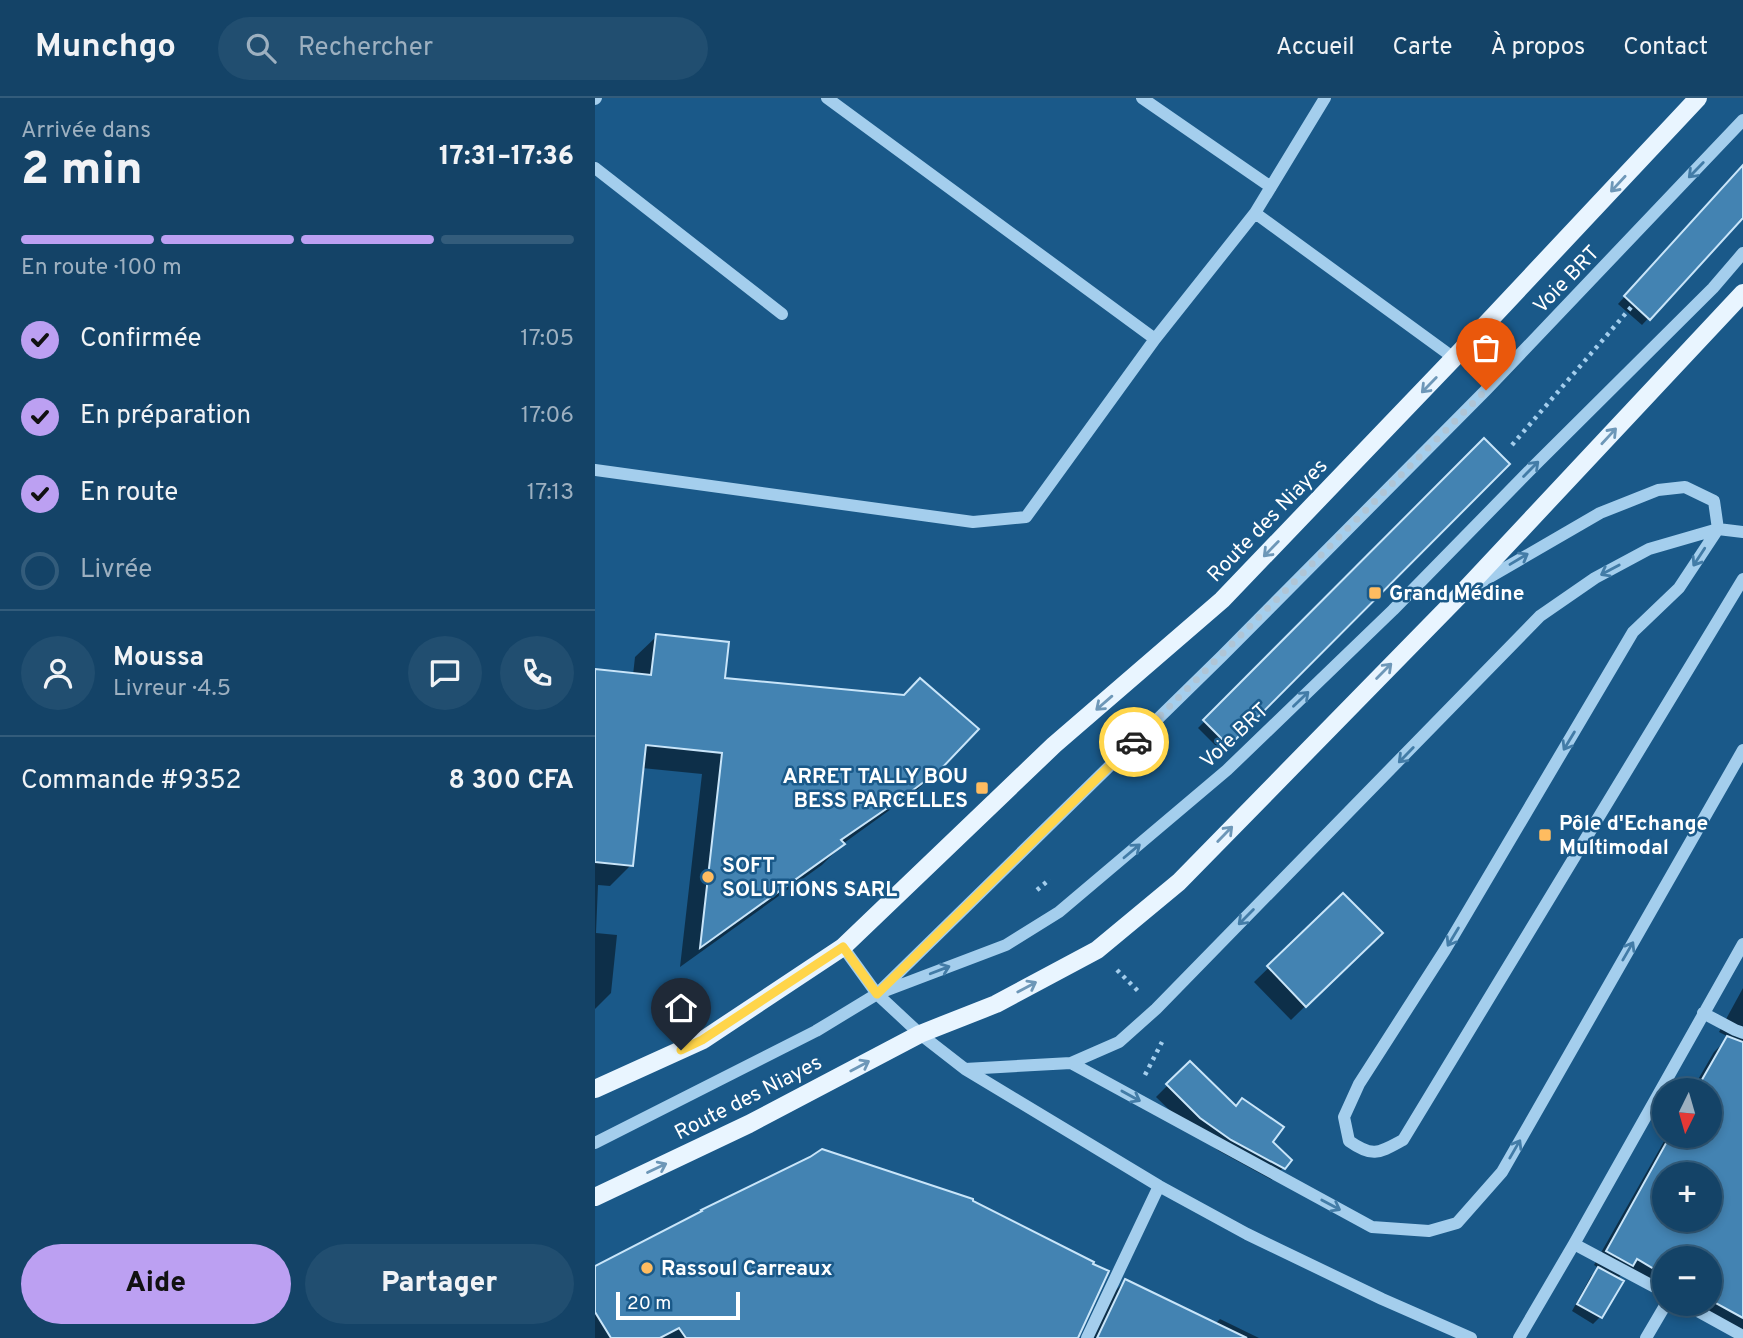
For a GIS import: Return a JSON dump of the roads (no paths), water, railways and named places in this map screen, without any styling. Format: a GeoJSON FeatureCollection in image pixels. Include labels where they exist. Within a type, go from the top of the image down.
{"type":"FeatureCollection","features":[{"type":"Feature","properties":{"kind":"main road","name":"Route des Niayes"},"geometry":{"type":"LineString","coordinates":[[595,1089],[702,1040],[843,947],[1055,746],[1222,600],[1698,98]]}},
{"type":"Feature","properties":{"kind":"main road","name":"Route des Niayes"},"geometry":{"type":"LineString","coordinates":[[595,1197],[749,1125],[920,1034],[996,1004],[1097,950],[1179,882],[1461,594],[1743,293]]}},
{"type":"Feature","properties":{"kind":"street"},"geometry":{"type":"LineString","coordinates":[[827,98],[1155,339]]}},
{"type":"Feature","properties":{"kind":"street"},"geometry":{"type":"LineString","coordinates":[[1142,98],[1271,187]]}},
{"type":"Feature","properties":{"kind":"street"},"geometry":{"type":"LineString","coordinates":[[595,470],[973,522],[1026,517],[1155,339],[1255,213],[1325,98]]}},
{"type":"Feature","properties":{"kind":"street","name":"Voie BRT"},"geometry":{"type":"LineString","coordinates":[[877,994],[1212,665],[1486,390],[1743,120]]}},
{"type":"Feature","properties":{"kind":"street"},"geometry":{"type":"LineString","coordinates":[[595,168],[782,314]]}},
{"type":"Feature","properties":{"kind":"street"},"geometry":{"type":"LineString","coordinates":[[1255,213],[1454,358]]}},
{"type":"Feature","properties":{"kind":"street","name":"Voie BRT"},"geometry":{"type":"LineString","coordinates":[[595,1143],[816,1031],[877,994],[1006,945],[1079,895],[1227,770],[1393,610],[1713,288],[1743,253]]}},
{"type":"Feature","properties":{"kind":"street"},"geometry":{"type":"LineString","coordinates":[[1461,594],[1600,513],[1658,490],[1685,487],[1714,501],[1718,529],[1679,588],[1633,632],[1445,950],[1359,1084],[1344,1117],[1349,1141],[1361,1150],[1379,1153],[1403,1140],[1743,579]]}},
{"type":"Feature","properties":{"kind":"street"},"geometry":{"type":"LineString","coordinates":[[965,1069],[1071,1063],[1119,1042],[1156,1009],[1540,616],[1595,578],[1649,549],[1718,529],[1743,532]]}},
{"type":"Feature","properties":{"kind":"street"},"geometry":{"type":"LineString","coordinates":[[1071,1063],[1372,1227],[1429,1231],[1457,1223],[1502,1172],[1743,750]]}},
{"type":"Feature","properties":{"kind":"street"},"geometry":{"type":"LineString","coordinates":[[1519,1338],[1743,944]]}},
{"type":"Feature","properties":{"kind":"street"},"geometry":{"type":"LineString","coordinates":[[843,947],[877,994],[920,1034],[965,1069],[1159,1186],[1247,1234],[1382,1299],[1471,1338]]}},
{"type":"Feature","properties":{"kind":"street"},"geometry":{"type":"LineString","coordinates":[[1703,1013],[1743,1033]]}},
{"type":"Feature","properties":{"kind":"street"},"geometry":{"type":"LineString","coordinates":[[1087,1338],[1159,1186]]}},
{"type":"Feature","properties":{"kind":"street"},"geometry":{"type":"LineString","coordinates":[[1574,1244],[1652,1286]]}},
{"type":"Feature","properties":{"kind":"street"},"geometry":{"type":"LineString","coordinates":[[1647,1338],[1659,1316]]}},
{"type":"Feature","properties":{"kind":"street"},"geometry":{"type":"LineString","coordinates":[[1707,1316],[1743,1336]]}},
{"type":"Feature","properties":{"kind":"place","name":"Grand Médine"},"geometry":{"type":"Point","coordinates":[1375,593]}},
{"type":"Feature","properties":{"kind":"place","name":"ARRET TALLY BOU BESS PARCELLES"},"geometry":{"type":"Point","coordinates":[982,788]}},
{"type":"Feature","properties":{"kind":"place","name":"Pôle d'Echange Multimodal"},"geometry":{"type":"Point","coordinates":[1545,835]}},
{"type":"Feature","properties":{"kind":"place","name":"SOFT SOLUTIONS SARL"},"geometry":{"type":"Point","coordinates":[708,877]}},
{"type":"Feature","properties":{"kind":"place","name":"Rassoul Carreaux"},"geometry":{"type":"Point","coordinates":[647,1268]}}]}
